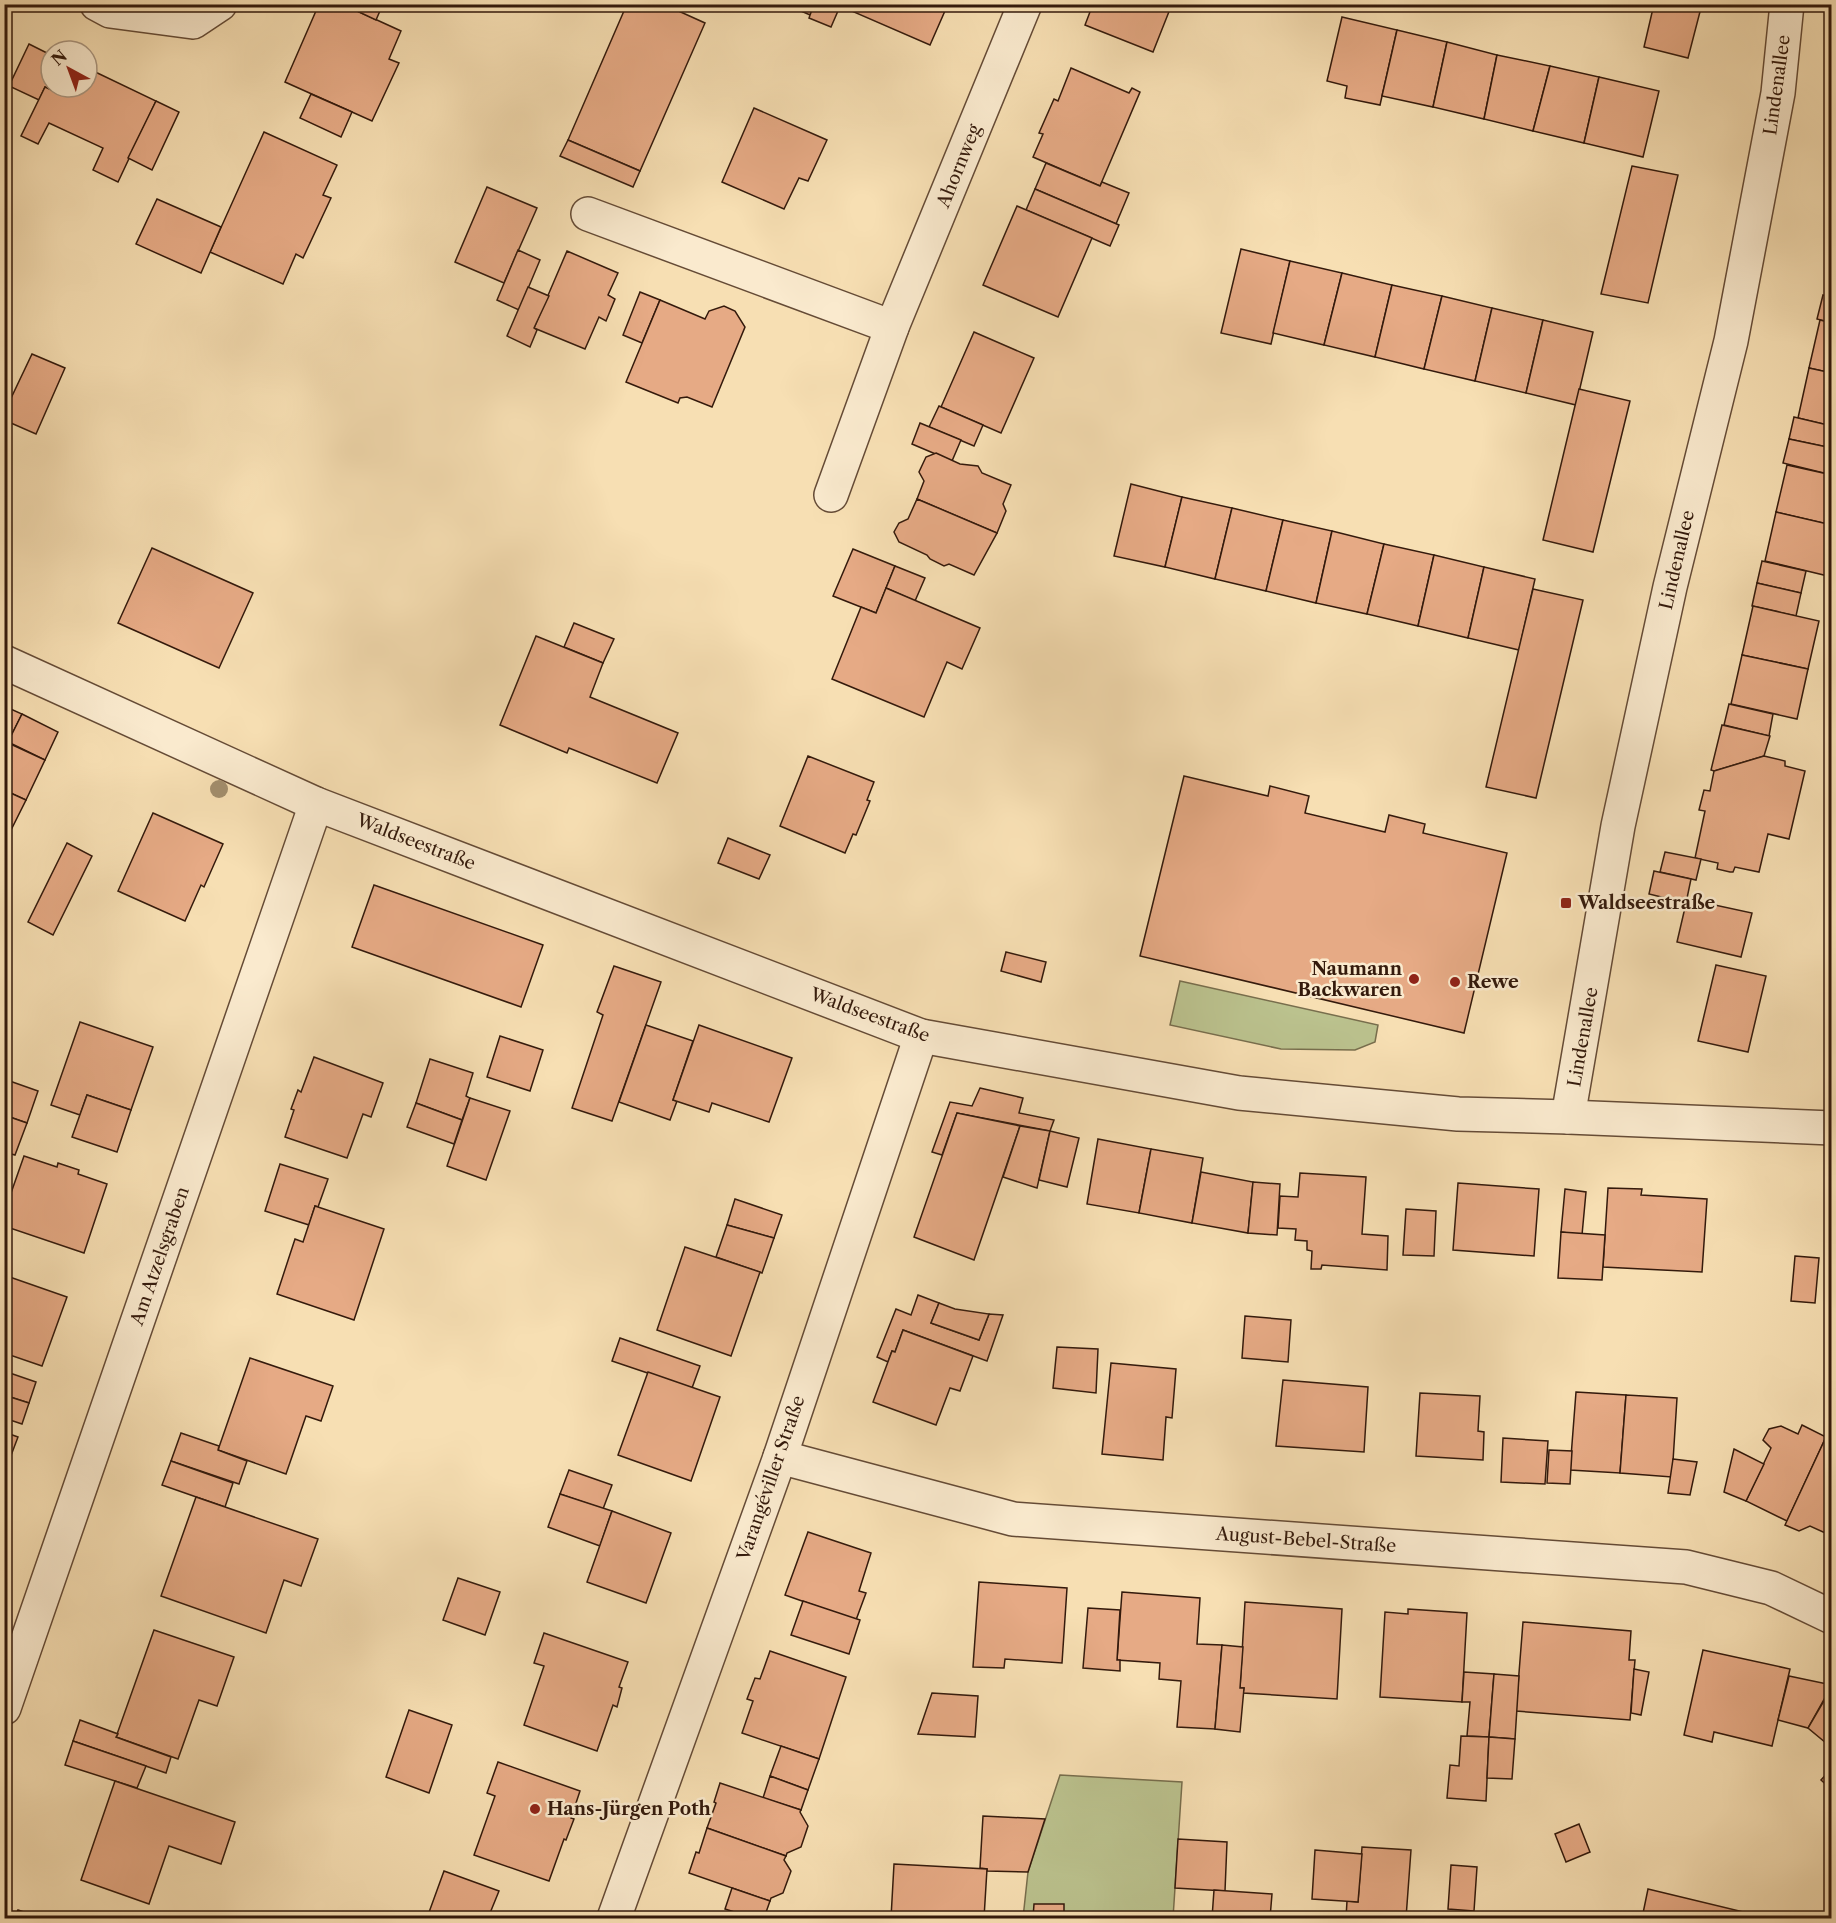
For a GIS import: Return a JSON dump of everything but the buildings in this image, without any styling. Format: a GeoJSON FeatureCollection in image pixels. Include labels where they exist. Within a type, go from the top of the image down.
{"type":"FeatureCollection","features":[{"type":"Feature","properties":{"kind":"street"},"geometry":{"type":"LineString","coordinates":[[97,4],[110,10],[193,22],[220,4]]}},
{"type":"Feature","properties":{"kind":"street","name":"Ahornweg"},"geometry":{"type":"LineString","coordinates":[[831,495],[892,327],[1025,4]]}},
{"type":"Feature","properties":{"kind":"street","name":"Lindenallee"},"geometry":{"type":"LineString","coordinates":[[1568,1117],[1618,826],[1670,587],[1731,341],[1778,93],[1787,4]]}},
{"type":"Feature","properties":{"kind":"street"},"geometry":{"type":"LineString","coordinates":[[588,214],[892,327]]}},
{"type":"Feature","properties":{"kind":"street","name":"Waldseestraße"},"geometry":{"type":"LineString","coordinates":[[4,662],[316,804],[921,1036],[1239,1094],[1458,1114],[1832,1128]]}},
{"type":"Feature","properties":{"kind":"street","name":"Am Atzelsgraben"},"geometry":{"type":"LineString","coordinates":[[4,1708],[316,804]]}},
{"type":"Feature","properties":{"kind":"street","name":"Varangéviller Straße"},"geometry":{"type":"LineString","coordinates":[[614,1918],[780,1457],[921,1036]]}},
{"type":"Feature","properties":{"kind":"street","name":"August-Bebel-Straße"},"geometry":{"type":"LineString","coordinates":[[780,1457],[1014,1519],[1686,1568],[1770,1588],[1832,1617]]}},
{"type":"Feature","properties":{"kind":"green space"},"geometry":{"type":"Polygon","coordinates":[[[1180,981],[1378,1025],[1375,1042],[1355,1050],[1281,1049],[1170,1025],[1180,981]]]}},
{"type":"Feature","properties":{"kind":"green space"},"geometry":{"type":"Polygon","coordinates":[[[1060,1775],[1182,1782],[1173,1918],[1023,1918],[1028,1872],[1060,1775]]]}},
{"type":"Feature","properties":{"kind":"place","name":"Waldseestraße"},"geometry":{"type":"Point","coordinates":[1566,903]}},
{"type":"Feature","properties":{"kind":"place","name":"Naumann Backwaren"},"geometry":{"type":"Point","coordinates":[1414,979]}},
{"type":"Feature","properties":{"kind":"place","name":"Rewe"},"geometry":{"type":"Point","coordinates":[1455,982]}},
{"type":"Feature","properties":{"kind":"place","name":"Hans-Jürgen Poth"},"geometry":{"type":"Point","coordinates":[535,1809]}}]}
